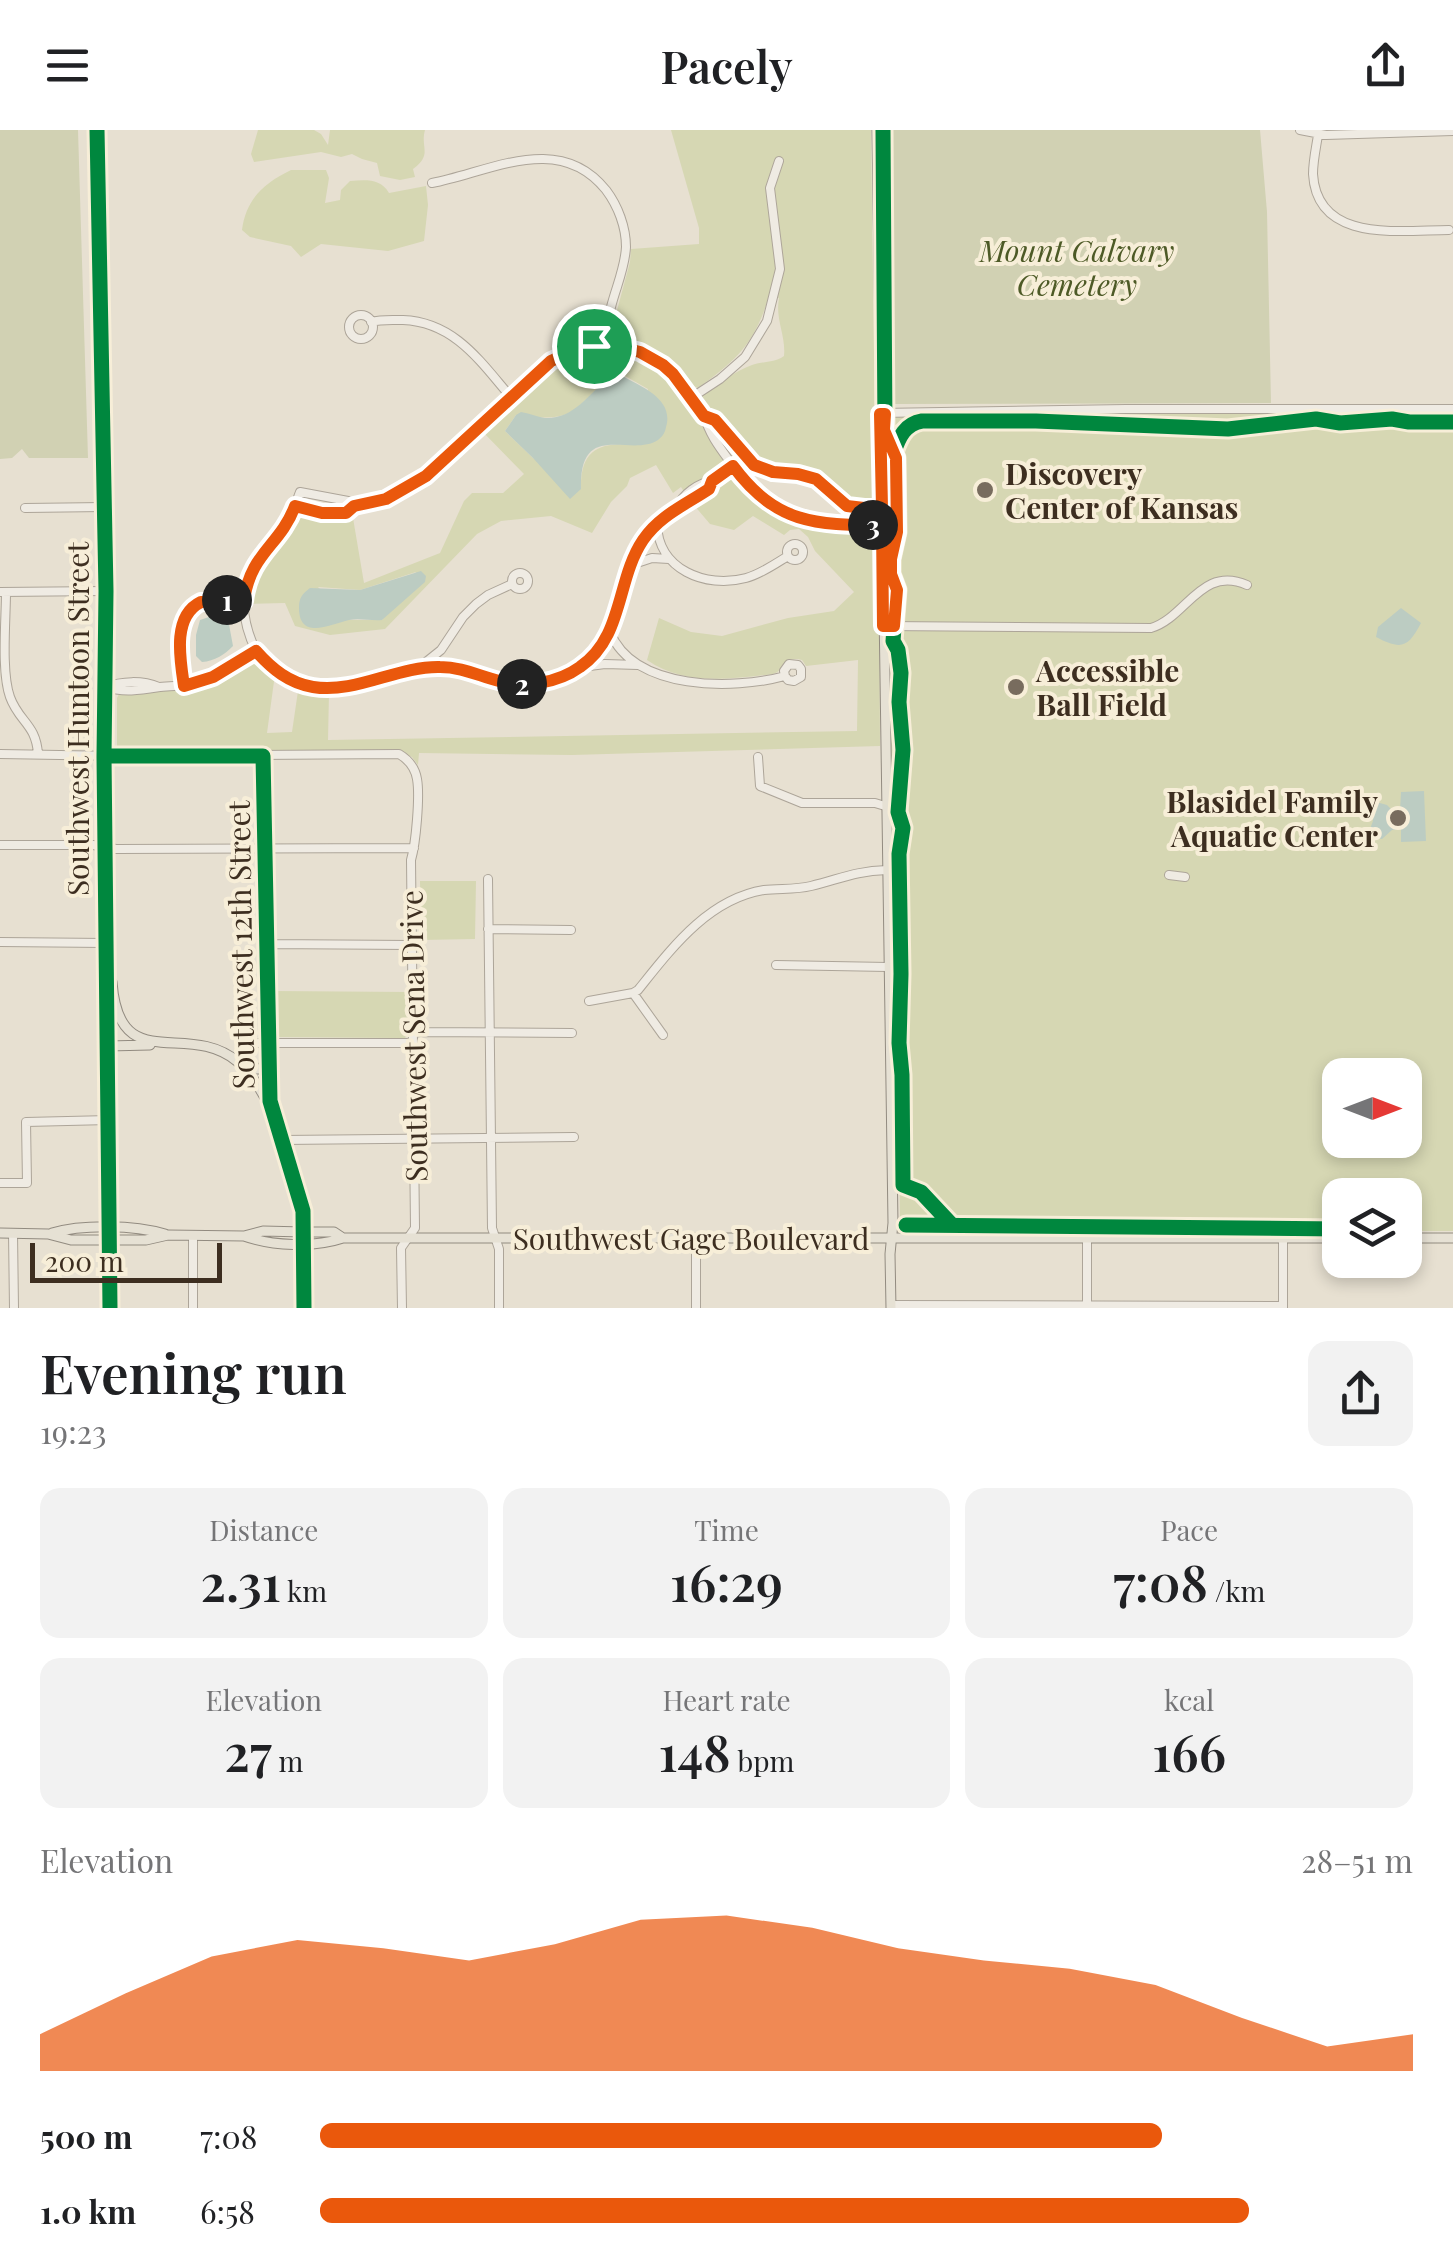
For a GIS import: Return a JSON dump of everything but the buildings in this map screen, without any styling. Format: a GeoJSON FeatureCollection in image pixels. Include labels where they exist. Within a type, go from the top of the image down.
{"type":"FeatureCollection","features":[{"type":"Feature","properties":{"kind":"main road","name":"Southwest Huntoon Street"},"geometry":{"type":"LineString","coordinates":[[97,130],[106,592],[110,1308]]}},
{"type":"Feature","properties":{"kind":"main road"},"geometry":{"type":"LineString","coordinates":[[877,130],[891,1306]]}},
{"type":"Feature","properties":{"kind":"main road"},"geometry":{"type":"LineString","coordinates":[[106,961],[115,1009],[128,1031],[149,1041],[218,1050],[236,1060],[261,1088],[272,1113]]}},
{"type":"Feature","properties":{"kind":"main road"},"geometry":{"type":"LineString","coordinates":[[108,1046],[188,1044]]}},
{"type":"Feature","properties":{"kind":"main road"},"geometry":{"type":"LineString","coordinates":[[244,1068],[261,1069],[266,1062],[265,1046]]}},
{"type":"Feature","properties":{"kind":"main road","name":"Southwest 12th Street"},"geometry":{"type":"LineString","coordinates":[[272,1113],[302,1211],[304,1308]]}},
{"type":"Feature","properties":{"kind":"main road","name":"Southwest Gage Boulevard"},"geometry":{"type":"LineString","coordinates":[[0,1233],[48,1234],[71,1240],[109,1234],[146,1240],[168,1235],[244,1236],[263,1231],[334,1232],[342,1238]]}},
{"type":"Feature","properties":{"kind":"main road","name":"Southwest Gage Boulevard"},"geometry":{"type":"LineString","coordinates":[[244,1236],[262,1242],[304,1243],[327,1243],[342,1238],[1322,1238]]}},
{"type":"Feature","properties":{"kind":"main road"},"geometry":{"type":"LineString","coordinates":[[1422,1238],[1453,1238]]}},
{"type":"Feature","properties":{"kind":"street"},"geometry":{"type":"LineString","coordinates":[[1300,130],[1318,135],[1453,131]]}},
{"type":"Feature","properties":{"kind":"street"},"geometry":{"type":"LineString","coordinates":[[1318,135],[1314,181],[1320,200],[1333,215],[1363,229],[1449,230]]}},
{"type":"Feature","properties":{"kind":"street"},"geometry":{"type":"LineString","coordinates":[[432,184],[537,158],[574,166],[594,178],[615,204],[626,240],[606,346]]}},
{"type":"Feature","properties":{"kind":"street"},"geometry":{"type":"LineString","coordinates":[[691,398],[744,357],[767,321],[780,269],[770,188],[779,160]]}},
{"type":"Feature","properties":{"kind":"street"},"geometry":{"type":"LineString","coordinates":[[372,322],[418,321],[450,333],[510,396]]}},
{"type":"Feature","properties":{"kind":"street"},"geometry":{"type":"LineString","coordinates":[[295,506],[336,514],[386,499],[426,476],[551,361],[585,347],[606,346],[652,358],[673,374],[704,416],[708,430],[733,466],[752,490],[772,505],[795,517],[829,525],[882,525]]}},
{"type":"Feature","properties":{"kind":"street"},"geometry":{"type":"LineString","coordinates":[[880,414],[1453,409]]}},
{"type":"Feature","properties":{"kind":"street"},"geometry":{"type":"LineString","coordinates":[[704,416],[715,420],[745,458],[763,470],[816,479],[847,506],[882,508]]}},
{"type":"Feature","properties":{"kind":"street"},"geometry":{"type":"LineString","coordinates":[[354,506],[348,501],[300,492],[284,528],[252,569],[244,601],[245,624],[256,651],[288,679],[321,688],[342,687],[418,669],[456,668],[501,682],[526,684],[551,680],[580,667],[593,655],[610,632],[643,540],[692,490],[745,458]]}},
{"type":"Feature","properties":{"kind":"street"},"geometry":{"type":"LineString","coordinates":[[25,508],[104,506]]}},
{"type":"Feature","properties":{"kind":"street"},"geometry":{"type":"LineString","coordinates":[[656,524],[659,544],[668,560]]}},
{"type":"Feature","properties":{"kind":"street"},"geometry":{"type":"LineString","coordinates":[[632,565],[652,558],[668,560],[705,579],[730,581],[752,576],[788,556]]}},
{"type":"Feature","properties":{"kind":"street"},"geometry":{"type":"LineString","coordinates":[[883,626],[1151,628],[1170,620],[1195,594],[1211,584],[1229,580],[1246,585]]}},
{"type":"Feature","properties":{"kind":"street"},"geometry":{"type":"LineString","coordinates":[[418,669],[440,650],[476,604],[512,584]]}},
{"type":"Feature","properties":{"kind":"street"},"geometry":{"type":"LineString","coordinates":[[38,754],[34,732],[10,699],[3,673],[3,592],[106,592]]}},
{"type":"Feature","properties":{"kind":"street"},"geometry":{"type":"LineString","coordinates":[[184,686],[180,661],[181,628],[186,614],[201,602],[244,601]]}},
{"type":"Feature","properties":{"kind":"street"},"geometry":{"type":"LineString","coordinates":[[610,632],[618,647],[642,666],[671,679],[692,683],[767,681],[785,676]]}},
{"type":"Feature","properties":{"kind":"street"},"geometry":{"type":"LineString","coordinates":[[446,642],[456,668]]}},
{"type":"Feature","properties":{"kind":"street"},"geometry":{"type":"LineString","coordinates":[[105,687],[118,691],[184,686],[213,677],[256,651]]}},
{"type":"Feature","properties":{"kind":"street"},"geometry":{"type":"LineString","coordinates":[[580,667],[642,666]]}},
{"type":"Feature","properties":{"kind":"street"},"geometry":{"type":"LineString","coordinates":[[0,754],[264,756]]}},
{"type":"Feature","properties":{"kind":"street","name":"Southwest Sena Drive"},"geometry":{"type":"LineString","coordinates":[[264,756],[399,754],[410,761],[418,780],[411,860],[416,1228],[402,1248],[402,1308]]}},
{"type":"Feature","properties":{"kind":"street","name":"Southwest 12th Street"},"geometry":{"type":"LineString","coordinates":[[264,756],[265,1046],[272,1113]]}},
{"type":"Feature","properties":{"kind":"street"},"geometry":{"type":"LineString","coordinates":[[758,758],[760,786],[802,804],[875,802],[886,806]]}},
{"type":"Feature","properties":{"kind":"street"},"geometry":{"type":"LineString","coordinates":[[0,845],[414,848]]}},
{"type":"Feature","properties":{"kind":"street"},"geometry":{"type":"LineString","coordinates":[[590,1001],[633,993],[688,934],[728,902],[762,890],[806,888],[860,870],[886,870]]}},
{"type":"Feature","properties":{"kind":"street"},"geometry":{"type":"LineString","coordinates":[[1170,874],[1185,877]]}},
{"type":"Feature","properties":{"kind":"street"},"geometry":{"type":"LineString","coordinates":[[488,878],[492,1228],[499,1249],[500,1308]]}},
{"type":"Feature","properties":{"kind":"street"},"geometry":{"type":"LineString","coordinates":[[488,929],[571,930]]}},
{"type":"Feature","properties":{"kind":"street"},"geometry":{"type":"LineString","coordinates":[[0,942],[106,942]]}},
{"type":"Feature","properties":{"kind":"street"},"geometry":{"type":"LineString","coordinates":[[266,944],[412,945]]}},
{"type":"Feature","properties":{"kind":"street"},"geometry":{"type":"LineString","coordinates":[[776,966],[888,967]]}},
{"type":"Feature","properties":{"kind":"street"},"geometry":{"type":"LineString","coordinates":[[633,993],[664,1035]]}},
{"type":"Feature","properties":{"kind":"street"},"geometry":{"type":"LineString","coordinates":[[265,1046],[489,1033],[572,1034]]}},
{"type":"Feature","properties":{"kind":"street"},"geometry":{"type":"LineString","coordinates":[[0,1183],[27,1183],[26,1122],[109,1120]]}},
{"type":"Feature","properties":{"kind":"street"},"geometry":{"type":"LineString","coordinates":[[282,1140],[574,1137]]}},
{"type":"Feature","properties":{"kind":"street"},"geometry":{"type":"LineString","coordinates":[[14,1233],[14,1308]]}},
{"type":"Feature","properties":{"kind":"street"},"geometry":{"type":"LineString","coordinates":[[193,1235],[193,1308]]}},
{"type":"Feature","properties":{"kind":"street"},"geometry":{"type":"LineString","coordinates":[[1087,1238],[1088,1307]]}},
{"type":"Feature","properties":{"kind":"street"},"geometry":{"type":"LineString","coordinates":[[891,1306],[1283,1307],[1282,1238]]}},
{"type":"Feature","properties":{"kind":"street"},"geometry":{"type":"LineString","coordinates":[[696,1239],[696,1308]]}},
{"type":"Feature","properties":{"kind":"green space"},"geometry":{"type":"Polygon","coordinates":[[[0,130],[78,130],[88,458],[29,458],[22,449],[12,458],[0,459],[0,130]]]}},
{"type":"Feature","properties":{"kind":"green space"},"geometry":{"type":"Polygon","coordinates":[[[258,130],[314,130],[328,145],[330,130],[425,130],[424,155],[413,169],[415,177],[400,180],[380,176],[377,163],[352,154],[341,157],[321,152],[254,162],[251,154],[258,130]]]}},
{"type":"Feature","properties":{"kind":"green space"},"geometry":{"type":"Polygon","coordinates":[[[671,130],[871,130],[876,501],[873,505],[846,500],[813,475],[762,465],[732,438],[701,396],[745,368],[784,356],[779,298],[769,296],[743,349],[698,388],[656,353],[614,339],[612,329],[631,249],[699,244],[699,228],[671,130]]]}},
{"type":"Feature","properties":{"kind":"green space","name":"Mount Calvary Cemetery"},"geometry":{"type":"Polygon","coordinates":[[[884,130],[1260,130],[1267,212],[1271,403],[890,404],[884,130]]]}},
{"type":"Feature","properties":{"kind":"green space"},"geometry":{"type":"Polygon","coordinates":[[[291,170],[326,170],[329,178],[325,203],[340,200],[341,190],[350,181],[377,182],[389,193],[426,186],[424,241],[388,251],[321,244],[301,257],[291,246],[250,237],[242,230],[252,201],[273,180],[291,170]]]}},
{"type":"Feature","properties":{"kind":"green space"},"geometry":{"type":"Polygon","coordinates":[[[604,350],[642,361],[671,381],[723,458],[724,468],[685,493],[681,487],[673,493],[656,465],[630,478],[592,533],[551,516],[501,521],[477,534],[385,629],[330,635],[295,626],[285,603],[248,604],[260,563],[302,512],[353,518],[364,583],[440,553],[464,501],[472,493],[503,493],[524,474],[481,430],[556,362],[574,354],[604,350]],[[611,368],[605,373],[608,379],[572,412],[548,417],[516,415],[505,431],[533,458],[581,489],[584,464],[596,450],[637,445],[648,389],[611,368]],[[416,572],[360,590],[318,587],[349,620],[382,620],[416,572]]]}},
{"type":"Feature","properties":{"kind":"green space"},"geometry":{"type":"Polygon","coordinates":[[[1453,412],[1453,1231],[1422,1231],[1422,1178],[1322,1178],[1322,1231],[905,1229],[900,1222],[888,717],[885,430],[891,420],[901,416],[1453,412]]]}},
{"type":"Feature","properties":{"kind":"green space"},"geometry":{"type":"Polygon","coordinates":[[[731,474],[761,502],[787,517],[876,531],[880,746],[572,755],[419,753],[418,765],[400,752],[129,752],[117,747],[119,694],[194,688],[230,674],[254,658],[275,674],[267,733],[292,732],[298,691],[329,693],[328,740],[857,731],[858,660],[806,666],[802,660],[792,660],[773,674],[708,679],[676,674],[647,660],[659,618],[691,632],[722,636],[788,618],[834,611],[854,592],[799,529],[784,535],[753,516],[734,530],[710,524],[693,504],[731,474]]]}},
{"type":"Feature","properties":{"kind":"green space"},"geometry":{"type":"Polygon","coordinates":[[[420,881],[476,881],[475,939],[421,940],[420,881]]]}},
{"type":"Feature","properties":{"kind":"green space"},"geometry":{"type":"Polygon","coordinates":[[[272,991],[409,992],[409,1034],[405,1038],[277,1037],[273,1032],[272,991]]]}},
{"type":"Feature","properties":{"kind":"shaded area"},"geometry":{"type":"Polygon","coordinates":[[[598,365],[656,396],[666,410],[666,427],[659,439],[647,444],[597,447],[588,454],[581,489],[570,499],[505,431],[521,412],[545,418],[572,410],[608,379],[604,374],[589,374],[589,369],[598,365]]]}},
{"type":"Feature","properties":{"kind":"shaded area"},"geometry":{"type":"Polygon","coordinates":[[[421,571],[425,582],[382,620],[353,619],[317,628],[304,624],[300,618],[300,599],[310,588],[360,590],[421,571]]]}},
{"type":"Feature","properties":{"kind":"shaded area"},"geometry":{"type":"Polygon","coordinates":[[[1401,608],[1421,623],[1412,638],[1398,645],[1376,637],[1378,627],[1401,608]]]}},
{"type":"Feature","properties":{"kind":"shaded area"},"geometry":{"type":"Polygon","coordinates":[[[215,615],[228,619],[233,646],[219,657],[202,662],[196,656],[200,620],[215,615]]]}},
{"type":"Feature","properties":{"kind":"shaded area","name":"Blasidel Family Aquatic Center"},"geometry":{"type":"Polygon","coordinates":[[[1424,791],[1426,841],[1401,842],[1401,829],[1392,830],[1382,839],[1375,838],[1370,829],[1371,807],[1376,802],[1400,811],[1401,792],[1424,791]]]}},
{"type":"Feature","properties":{"kind":"cycle path"},"geometry":{"type":"LineString","coordinates":[[97,130],[106,591],[110,1308]]}},
{"type":"Feature","properties":{"kind":"cycle path"},"geometry":{"type":"LineString","coordinates":[[883,130],[885,430],[896,458],[897,532],[891,574],[897,590],[893,641],[901,673],[903,750],[898,812],[903,828],[899,854],[903,1185],[921,1192],[951,1224]]}},
{"type":"Feature","properties":{"kind":"cycle path"},"geometry":{"type":"LineString","coordinates":[[894,452],[904,432],[922,421],[1228,429],[1316,419],[1340,423],[1392,419],[1453,422]]}},
{"type":"Feature","properties":{"kind":"cycle path"},"geometry":{"type":"LineString","coordinates":[[104,756],[263,756],[270,1101],[303,1211],[304,1308]]}},
{"type":"Feature","properties":{"kind":"cycle path"},"geometry":{"type":"LineString","coordinates":[[906,1225],[1322,1229]]}},
{"type":"Feature","properties":{"kind":"place","name":"Discovery Center of Kansas"},"geometry":{"type":"Point","coordinates":[985,490]}},
{"type":"Feature","properties":{"kind":"place","name":"Accessible Ball Field"},"geometry":{"type":"Point","coordinates":[1016,687]}},
{"type":"Feature","properties":{"kind":"place","name":"Blasidel Family Aquatic Center"},"geometry":{"type":"Point","coordinates":[1398,818]}},
{"type":"Feature","properties":{"kind":"route"},"geometry":{"type":"LineString","coordinates":[[594,346],[628,349],[652,358],[673,374],[704,416],[715,420],[754,465],[816,479],[836,498],[855,508],[882,508],[880,414],[885,414],[884,430],[896,458],[897,532],[891,559],[897,590],[894,626],[883,626],[882,525],[829,525],[795,517],[752,490],[733,466],[712,481],[709,489],[663,518],[643,540],[610,632],[580,667],[562,676],[538,683],[513,684],[466,670],[430,667],[321,688],[288,679],[256,651],[213,677],[184,686],[180,661],[181,628],[186,614],[194,604],[207,600],[244,601],[252,569],[284,528],[295,506],[322,513],[346,513],[354,506],[386,499],[413,485],[541,368],[573,351],[594,346]]}}]}
